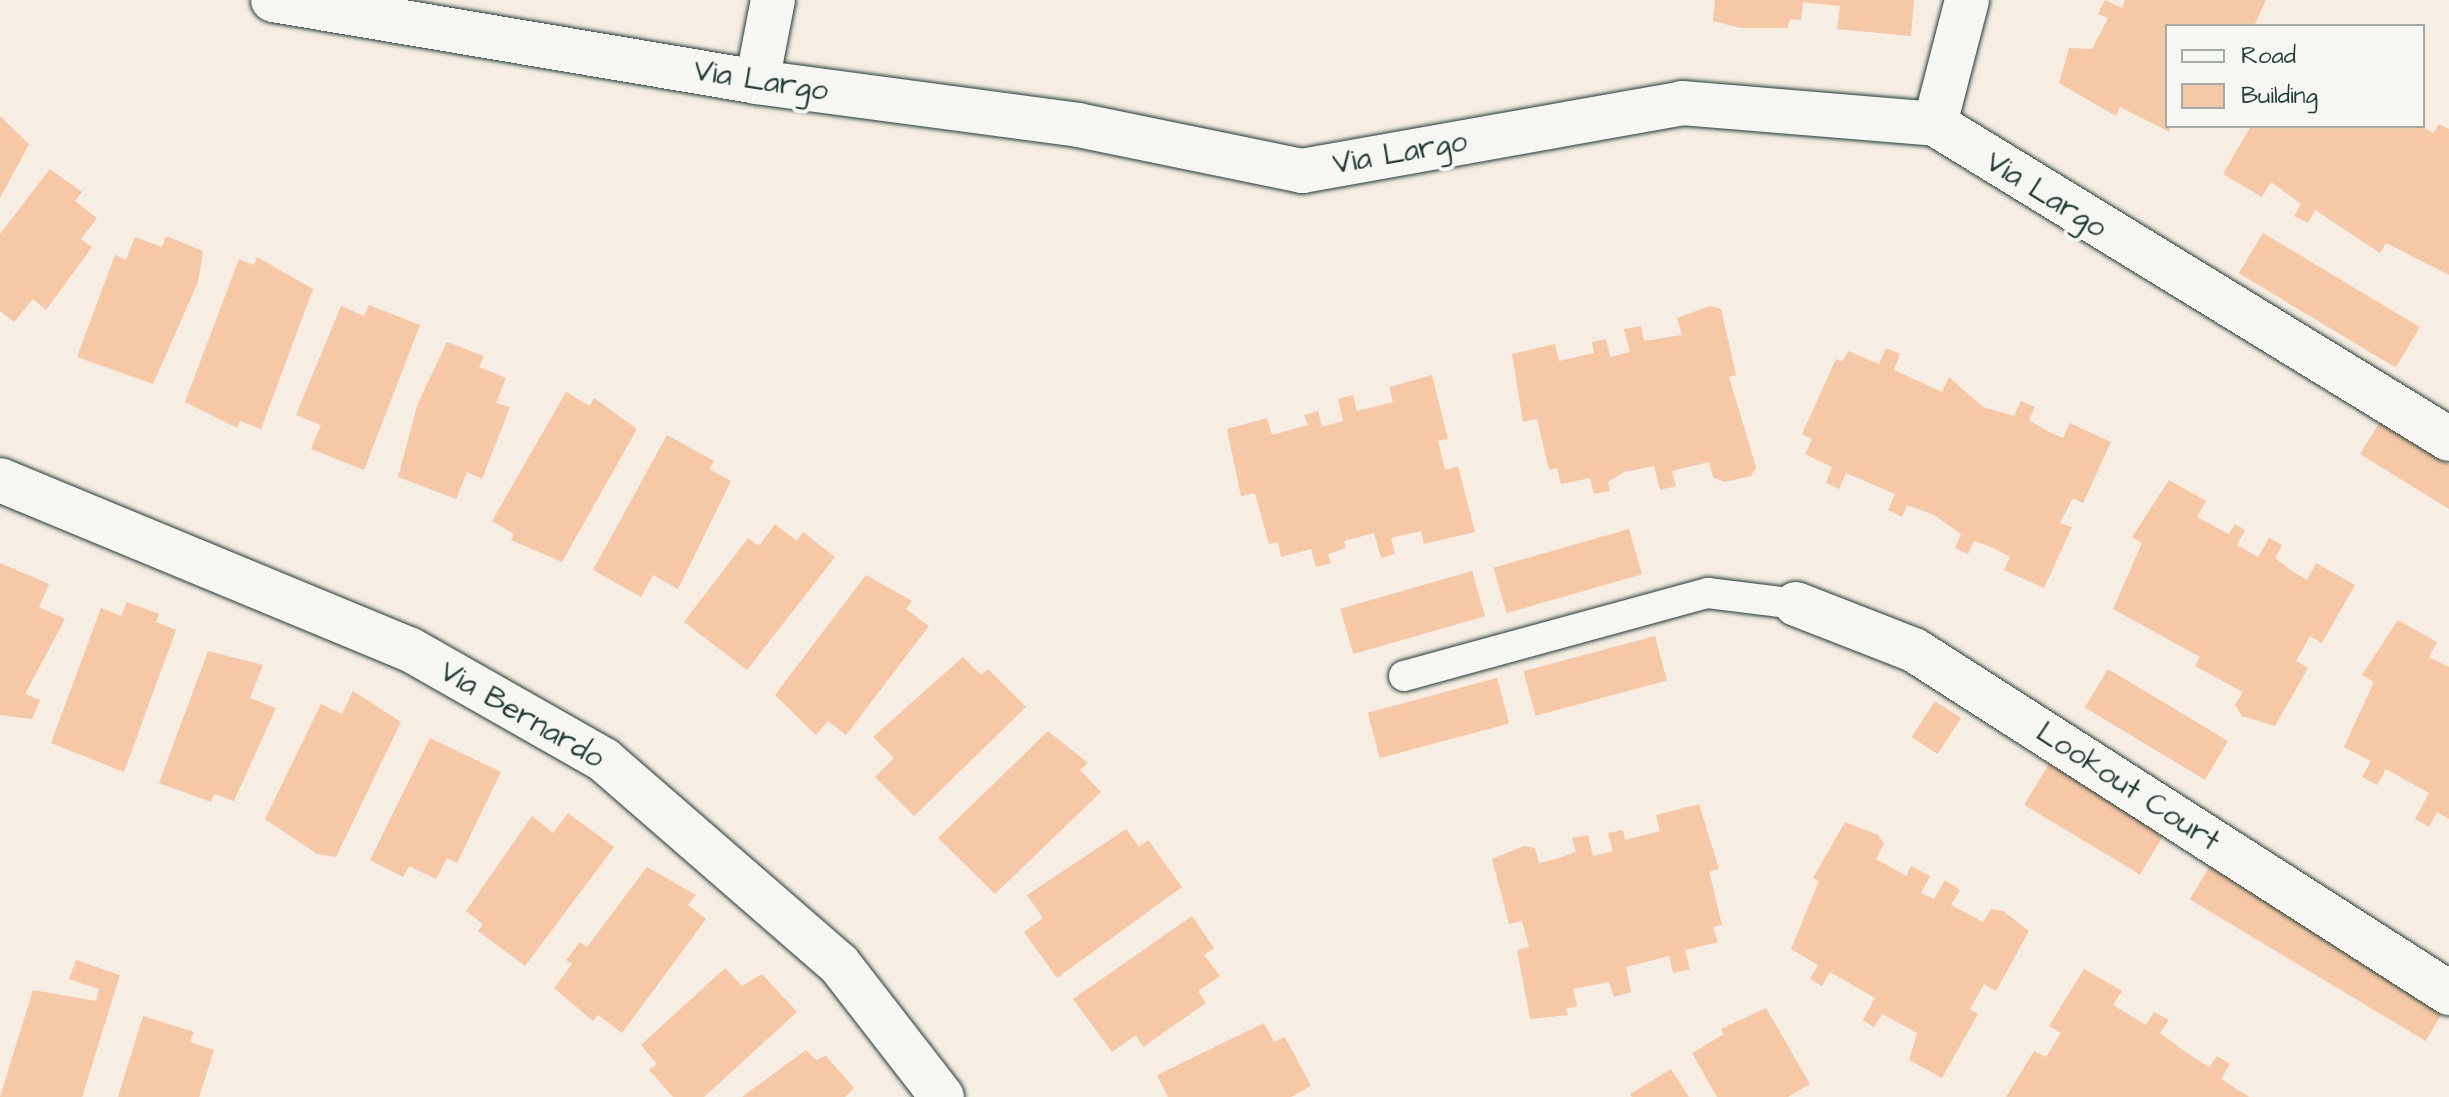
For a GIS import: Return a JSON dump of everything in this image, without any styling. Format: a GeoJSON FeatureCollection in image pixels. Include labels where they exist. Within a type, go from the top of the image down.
{"type":"FeatureCollection","features":[{"type":"Feature","properties":{"kind":"street","name":"Via Largo"},"geometry":{"type":"LineString","coordinates":[[273,0],[757,82],[1078,125],[1302,171],[1682,103],[1935,124],[2449,439]]}},
{"type":"Feature","properties":{"kind":"street"},"geometry":{"type":"LineString","coordinates":[[757,82],[773,0]]}},
{"type":"Feature","properties":{"kind":"street"},"geometry":{"type":"LineString","coordinates":[[1935,124],[1967,0]]}},
{"type":"Feature","properties":{"kind":"street","name":"Via Bernardo"},"geometry":{"type":"LineString","coordinates":[[0,480],[409,649],[604,760],[839,964],[942,1097]]}},
{"type":"Feature","properties":{"kind":"street","name":"Lookout Court"},"geometry":{"type":"LineString","coordinates":[[1796,604],[1914,650],[2449,993]]}},
{"type":"Feature","properties":{"kind":"lane"},"geometry":{"type":"LineString","coordinates":[[1404,676],[1708,593],[1796,604]]}},
{"type":"Feature","properties":{"kind":"building"},"geometry":{"type":"Polygon","coordinates":[[[1715,0],[1914,0],[1911,36],[1837,29],[1840,6],[1803,2],[1801,20],[1790,19],[1788,28],[1741,28],[1713,21],[1715,0]]]}},
{"type":"Feature","properties":{"kind":"building"},"geometry":{"type":"Polygon","coordinates":[[[2105,0],[2122,8],[2125,0],[2266,0],[2255,24],[2165,24],[2165,128],[2170,128],[2170,132],[2120,107],[2116,116],[2059,83],[2069,48],[2092,49],[2108,18],[2098,14],[2105,0]]]}},
{"type":"Feature","properties":{"kind":"building"},"geometry":{"type":"Polygon","coordinates":[[[0,116],[29,144],[0,198],[0,116]]]}},
{"type":"Feature","properties":{"kind":"building"},"geometry":{"type":"Polygon","coordinates":[[[2439,124],[2449,129],[2449,275],[2386,243],[2380,253],[2315,210],[2308,223],[2294,216],[2301,204],[2271,182],[2262,197],[2223,174],[2250,128],[2424,128],[2433,133],[2439,124]]]}},
{"type":"Feature","properties":{"kind":"building"},"geometry":{"type":"Polygon","coordinates":[[[50,169],[82,192],[75,201],[97,218],[81,239],[92,247],[46,310],[33,299],[14,322],[0,311],[0,234],[50,169]]]}},
{"type":"Feature","properties":{"kind":"building"},"geometry":{"type":"Polygon","coordinates":[[[2263,233],[2420,327],[2396,368],[2239,273],[2263,233]]]}},
{"type":"Feature","properties":{"kind":"building"},"geometry":{"type":"Polygon","coordinates":[[[166,236],[203,251],[198,282],[153,384],[77,357],[115,255],[126,260],[135,237],[162,247],[166,236]]]}},
{"type":"Feature","properties":{"kind":"building"},"geometry":{"type":"Polygon","coordinates":[[[257,257],[313,289],[261,429],[240,421],[237,428],[185,402],[239,259],[254,265],[257,257]]]}},
{"type":"Feature","properties":{"kind":"building"},"geometry":{"type":"Polygon","coordinates":[[[369,305],[420,325],[364,470],[311,449],[321,425],[296,415],[341,306],[364,316],[369,305]]]}},
{"type":"Feature","properties":{"kind":"building"},"geometry":{"type":"Polygon","coordinates":[[[1710,306],[1721,309],[1736,375],[1729,377],[1756,467],[1751,476],[1724,482],[1713,477],[1709,462],[1672,471],[1676,486],[1660,490],[1654,466],[1624,472],[1608,482],[1610,491],[1594,494],[1590,478],[1561,484],[1557,468],[1549,470],[1537,419],[1523,422],[1512,354],[1555,344],[1559,361],[1594,353],[1592,342],[1606,339],[1610,357],[1630,352],[1624,329],[1641,326],[1644,341],[1682,335],[1677,318],[1710,306]]]}},
{"type":"Feature","properties":{"kind":"building"},"geometry":{"type":"Polygon","coordinates":[[[447,342],[484,356],[479,367],[506,378],[496,403],[510,407],[482,479],[467,472],[456,499],[398,477],[418,403],[447,342]]]}},
{"type":"Feature","properties":{"kind":"building"},"geometry":{"type":"Polygon","coordinates":[[[1886,348],[1900,354],[1894,370],[1942,392],[1949,377],[1983,407],[2014,416],[2021,401],[2035,407],[2029,420],[2047,431],[2063,438],[2070,423],[2111,442],[2083,503],[2073,498],[2060,523],[2072,527],[2044,588],[2004,570],[2010,557],[1994,548],[1974,541],[1968,554],[1955,548],[1961,534],[1934,515],[1907,505],[1902,517],[1888,510],[1895,494],[1846,473],[1839,489],[1826,483],[1832,467],[1805,454],[1812,439],[1802,434],[1836,359],[1842,362],[1848,351],[1879,364],[1886,348]]]}},
{"type":"Feature","properties":{"kind":"building"},"geometry":{"type":"Polygon","coordinates":[[[1432,375],[1448,439],[1438,441],[1445,470],[1458,466],[1475,532],[1424,544],[1421,531],[1391,538],[1395,554],[1381,558],[1374,533],[1344,541],[1346,548],[1328,554],[1331,563],[1316,567],[1311,549],[1281,557],[1278,542],[1269,544],[1255,493],[1241,496],[1227,429],[1267,418],[1272,435],[1308,425],[1304,415],[1318,411],[1322,427],[1343,421],[1338,399],[1353,395],[1357,411],[1393,402],[1389,387],[1432,375]]]}},
{"type":"Feature","properties":{"kind":"building"},"geometry":{"type":"Polygon","coordinates":[[[566,392],[590,406],[594,398],[637,429],[562,562],[511,540],[514,534],[492,521],[566,392]]]}},
{"type":"Feature","properties":{"kind":"building"},"geometry":{"type":"Polygon","coordinates":[[[2380,422],[2449,465],[2449,509],[2360,454],[2380,422]]]}},
{"type":"Feature","properties":{"kind":"building"},"geometry":{"type":"Polygon","coordinates":[[[667,435],[714,461],[709,469],[731,481],[678,589],[653,575],[641,597],[593,570],[667,435]]]}},
{"type":"Feature","properties":{"kind":"building"},"geometry":{"type":"Polygon","coordinates":[[[2169,480],[2206,501],[2197,517],[2229,534],[2235,524],[2245,530],[2237,545],[2258,557],[2269,538],[2282,545],[2275,558],[2307,580],[2316,563],[2355,585],[2322,643],[2310,636],[2296,661],[2308,668],[2275,726],[2242,716],[2235,705],[2243,692],[2195,666],[2200,657],[2113,609],[2142,543],[2132,537],[2169,480]]]}},
{"type":"Feature","properties":{"kind":"building"},"geometry":{"type":"Polygon","coordinates":[[[775,524],[797,541],[803,532],[835,557],[747,670],[684,622],[748,538],[759,546],[775,524]]]}},
{"type":"Feature","properties":{"kind":"building"},"geometry":{"type":"Polygon","coordinates":[[[1629,529],[1642,574],[1506,613],[1493,568],[1629,529]]]}},
{"type":"Feature","properties":{"kind":"building"},"geometry":{"type":"Polygon","coordinates":[[[0,563],[49,584],[39,607],[65,619],[25,694],[40,700],[32,719],[0,715],[0,563]]]}},
{"type":"Feature","properties":{"kind":"building"},"geometry":{"type":"Polygon","coordinates":[[[1472,571],[1485,616],[1353,654],[1340,609],[1472,571]]]}},
{"type":"Feature","properties":{"kind":"building"},"geometry":{"type":"Polygon","coordinates":[[[866,575],[912,601],[906,609],[929,626],[846,735],[828,721],[816,735],[775,695],[866,575]]]}},
{"type":"Feature","properties":{"kind":"building"},"geometry":{"type":"Polygon","coordinates":[[[127,602],[159,614],[156,622],[176,630],[124,772],[51,743],[101,608],[121,616],[127,602]]]}},
{"type":"Feature","properties":{"kind":"building"},"geometry":{"type":"Polygon","coordinates":[[[2398,620],[2437,642],[2429,657],[2449,667],[2449,819],[2437,812],[2429,827],[2415,819],[2429,793],[2386,769],[2377,785],[2362,777],[2371,761],[2344,747],[2374,682],[2362,675],[2398,620]]]}},
{"type":"Feature","properties":{"kind":"building"},"geometry":{"type":"Polygon","coordinates":[[[1655,636],[1667,680],[1536,716],[1524,671],[1655,636]]]}},
{"type":"Feature","properties":{"kind":"building"},"geometry":{"type":"Polygon","coordinates":[[[208,651],[263,665],[250,698],[276,708],[234,801],[214,794],[211,802],[159,783],[208,651]]]}},
{"type":"Feature","properties":{"kind":"building"},"geometry":{"type":"Polygon","coordinates":[[[963,657],[981,675],[988,669],[1026,707],[914,816],[875,777],[894,758],[873,737],[963,657]]]}},
{"type":"Feature","properties":{"kind":"building"},"geometry":{"type":"Polygon","coordinates":[[[2108,669],[2228,741],[2205,780],[2085,708],[2108,669]]]}},
{"type":"Feature","properties":{"kind":"building"},"geometry":{"type":"Polygon","coordinates":[[[1497,678],[1509,723],[1380,758],[1368,713],[1497,678]]]}},
{"type":"Feature","properties":{"kind":"building"},"geometry":{"type":"Polygon","coordinates":[[[353,691],[401,722],[336,857],[317,854],[265,819],[321,704],[342,714],[353,691]]]}},
{"type":"Feature","properties":{"kind":"building"},"geometry":{"type":"Polygon","coordinates":[[[1935,701],[1961,718],[1938,754],[1912,737],[1935,701]]]}},
{"type":"Feature","properties":{"kind":"building"},"geometry":{"type":"Polygon","coordinates":[[[1048,731],[1088,763],[1080,770],[1101,792],[995,894],[938,838],[1048,731]]]}},
{"type":"Feature","properties":{"kind":"building"},"geometry":{"type":"Polygon","coordinates":[[[430,738],[501,772],[457,863],[447,858],[436,879],[409,866],[403,877],[370,860],[430,738]]]}},
{"type":"Feature","properties":{"kind":"building"},"geometry":{"type":"Polygon","coordinates":[[[2050,762],[2166,832],[2140,874],[2024,805],[2050,762]]]}},
{"type":"Feature","properties":{"kind":"building"},"geometry":{"type":"Polygon","coordinates":[[[1699,804],[1719,869],[1709,871],[1722,925],[1713,927],[1718,942],[1685,950],[1690,969],[1673,973],[1669,956],[1626,967],[1631,992],[1614,997],[1609,982],[1573,989],[1577,1006],[1566,1009],[1568,1015],[1530,1019],[1517,950],[1529,947],[1522,921],[1509,924],[1492,859],[1524,846],[1535,848],[1539,863],[1556,859],[1576,852],[1572,838],[1588,835],[1593,856],[1613,851],[1608,833],[1623,830],[1625,840],[1660,831],[1656,815],[1699,804]]]}},
{"type":"Feature","properties":{"kind":"building"},"geometry":{"type":"Polygon","coordinates":[[[568,813],[614,847],[525,966],[478,931],[483,924],[466,911],[532,816],[553,833],[568,813]]]}},
{"type":"Feature","properties":{"kind":"building"},"geometry":{"type":"Polygon","coordinates":[[[1845,822],[1878,835],[1884,844],[1876,859],[1906,876],[1911,866],[1930,876],[1921,893],[1934,899],[1945,880],[1960,890],[1951,905],[1983,922],[1991,909],[2003,911],[2029,931],[1996,991],[1984,984],[1970,1009],[1978,1014],[1942,1078],[1909,1060],[1917,1033],[1882,1014],[1874,1027],[1863,1020],[1875,998],[1830,972],[1822,986],[1810,979],[1818,965],[1791,949],[1819,881],[1813,878],[1845,822]]]}},
{"type":"Feature","properties":{"kind":"building"},"geometry":{"type":"Polygon","coordinates":[[[1126,829],[1139,847],[1148,840],[1182,887],[1057,978],[1024,932],[1043,918],[1027,895],[1126,829]]]}},
{"type":"Feature","properties":{"kind":"building"},"geometry":{"type":"Polygon","coordinates":[[[2214,859],[2449,1000],[2426,1041],[2190,899],[2214,859]]]}},
{"type":"Feature","properties":{"kind":"building"},"geometry":{"type":"Polygon","coordinates":[[[647,867],[696,895],[688,905],[706,919],[622,1033],[598,1015],[593,1021],[554,988],[572,964],[566,960],[580,942],[587,947],[647,867]]]}},
{"type":"Feature","properties":{"kind":"building"},"geometry":{"type":"Polygon","coordinates":[[[1192,916],[1214,948],[1204,955],[1220,976],[1198,991],[1206,1003],[1143,1047],[1136,1035],[1112,1052],[1073,999],[1192,916]]]}},
{"type":"Feature","properties":{"kind":"building"},"geometry":{"type":"Polygon","coordinates":[[[76,960],[120,975],[82,1097],[0,1097],[33,990],[96,1001],[99,989],[69,979],[76,960]]]}},
{"type":"Feature","properties":{"kind":"building"},"geometry":{"type":"Polygon","coordinates":[[[725,968],[742,986],[762,974],[797,1012],[704,1097],[673,1097],[649,1070],[657,1064],[641,1045],[725,968]]]}},
{"type":"Feature","properties":{"kind":"building"},"geometry":{"type":"Polygon","coordinates":[[[2084,969],[2122,991],[2113,1005],[2146,1025],[2154,1012],[2169,1020],[2160,1033],[2187,1053],[2209,1067],[2217,1056],[2230,1064],[2221,1079],[2249,1097],[2006,1097],[2034,1051],[2046,1057],[2061,1033],[2049,1026],[2084,969]]]}},
{"type":"Feature","properties":{"kind":"building"},"geometry":{"type":"Polygon","coordinates":[[[1766,1008],[1810,1084],[1788,1097],[1717,1097],[1692,1053],[1724,1034],[1721,1029],[1766,1008]]]}},
{"type":"Feature","properties":{"kind":"building"},"geometry":{"type":"Polygon","coordinates":[[[143,1016],[194,1032],[190,1042],[214,1050],[199,1097],[118,1097],[143,1016]]]}},
{"type":"Feature","properties":{"kind":"building"},"geometry":{"type":"Polygon","coordinates":[[[1264,1023],[1274,1042],[1285,1037],[1311,1086],[1291,1097],[1168,1097],[1157,1075],[1264,1023]]]}},
{"type":"Feature","properties":{"kind":"building"},"geometry":{"type":"Polygon","coordinates":[[[806,1050],[816,1060],[826,1056],[854,1088],[845,1097],[742,1097],[806,1050]]]}},
{"type":"Feature","properties":{"kind":"building"},"geometry":{"type":"Polygon","coordinates":[[[1671,1069],[1689,1097],[1632,1097],[1630,1094],[1671,1069]]]}}]}
